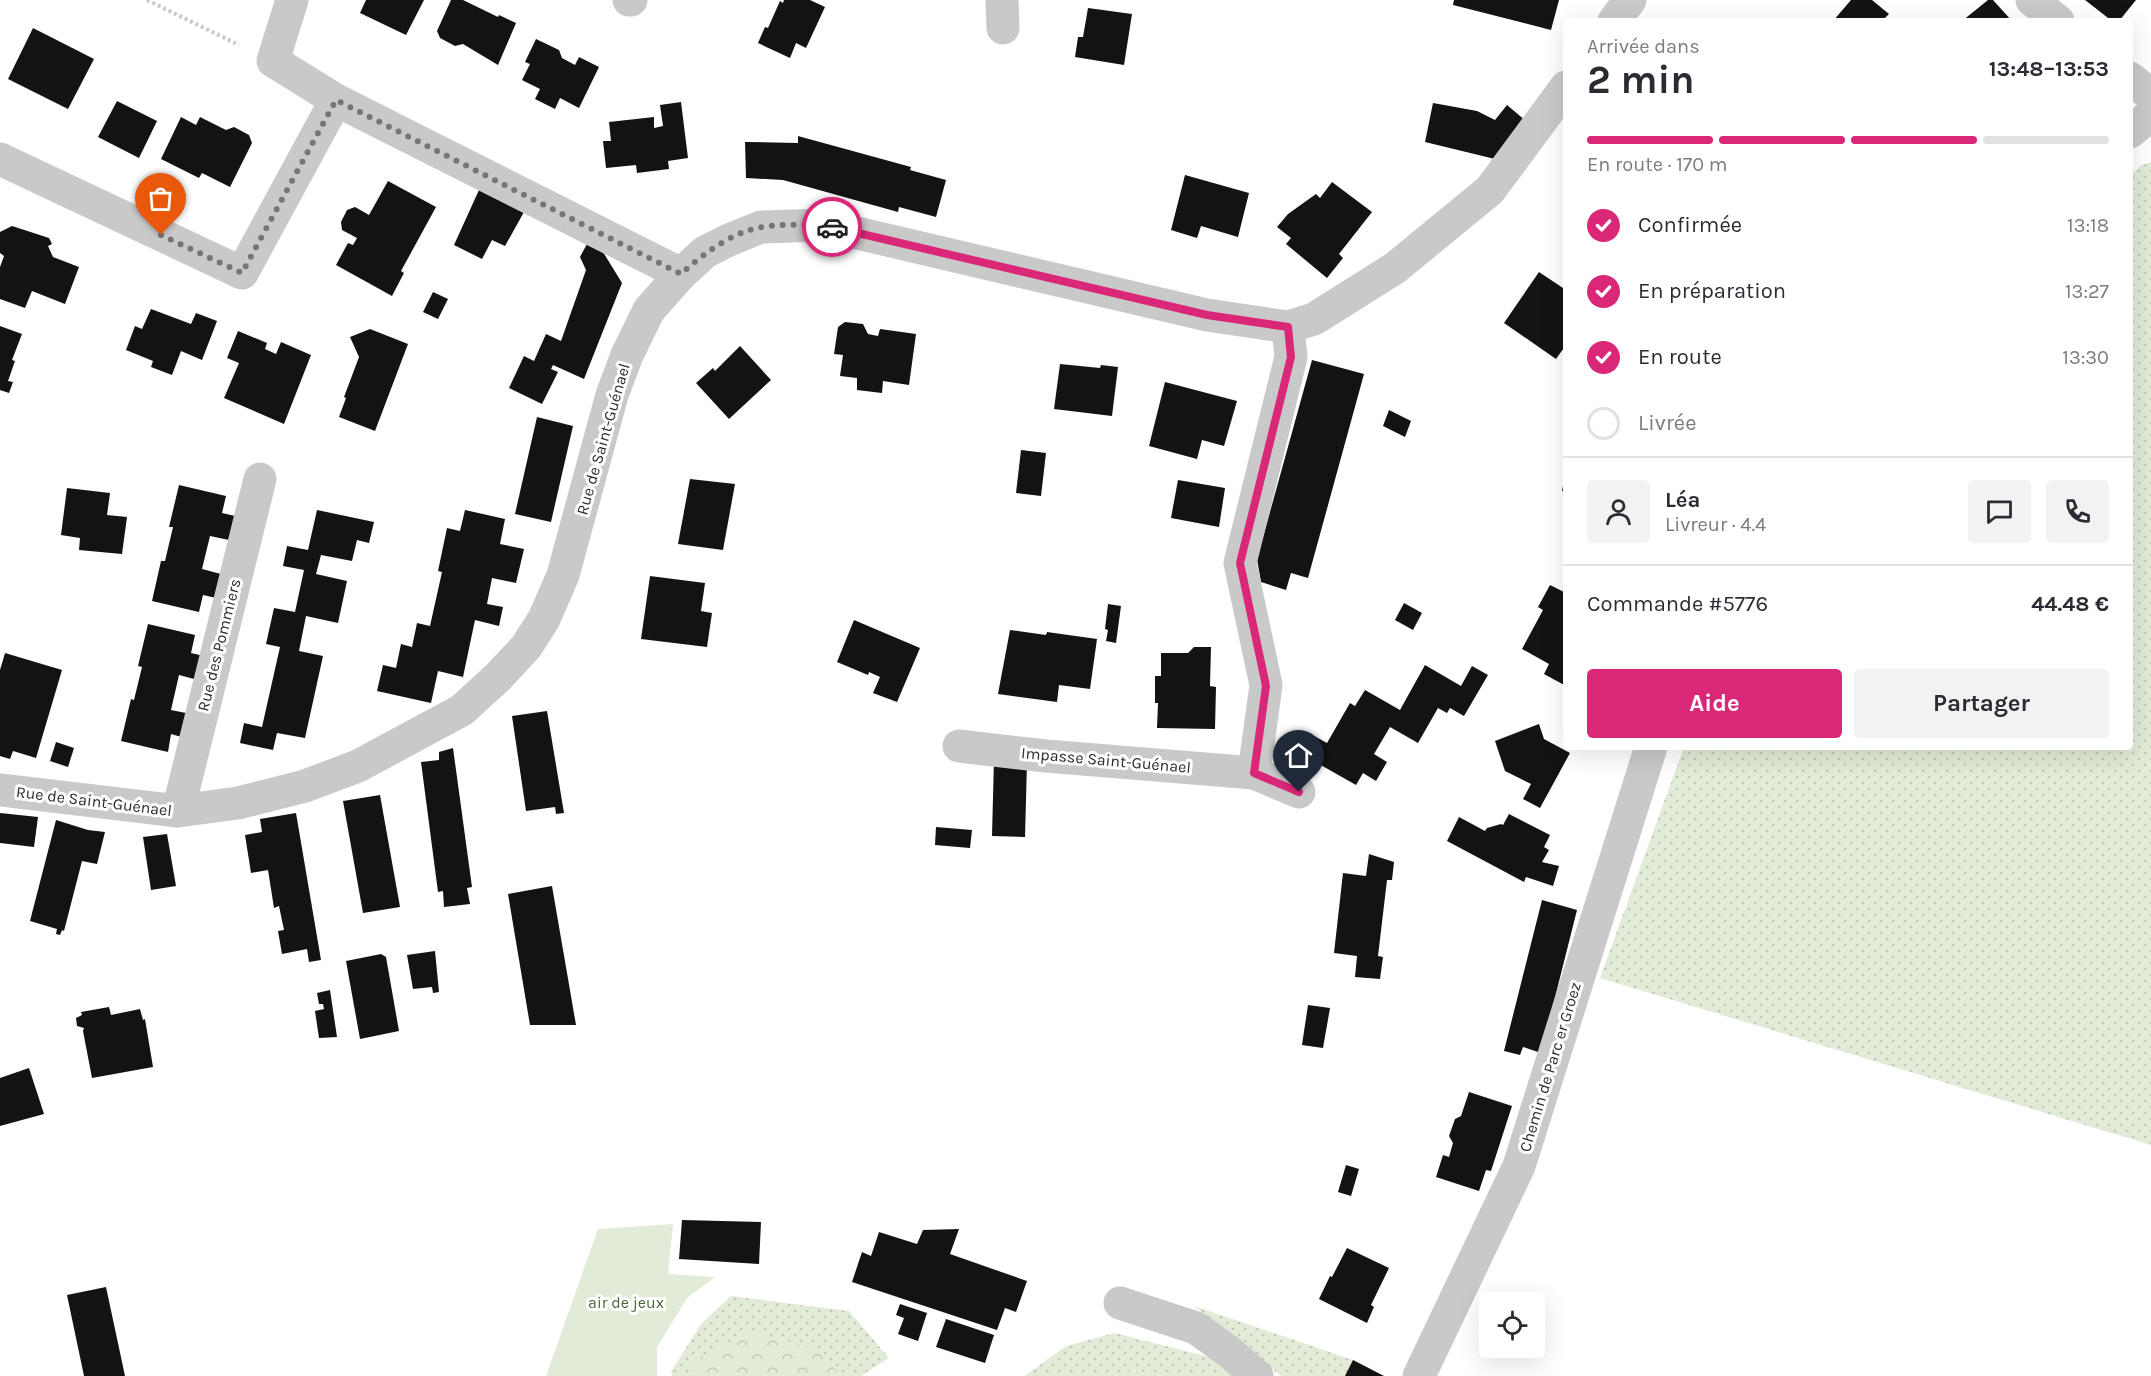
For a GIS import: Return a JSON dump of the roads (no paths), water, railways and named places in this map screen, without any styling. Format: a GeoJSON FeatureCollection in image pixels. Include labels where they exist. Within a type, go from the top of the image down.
{"type":"FeatureCollection","features":[{"type":"Feature","properties":{"kind":"street"},"geometry":{"type":"LineString","coordinates":[[292,0],[273,61],[336,100],[681,274]]}},
{"type":"Feature","properties":{"kind":"street"},"geometry":{"type":"LineString","coordinates":[[1616,18],[1630,0]]}},
{"type":"Feature","properties":{"kind":"street"},"geometry":{"type":"LineString","coordinates":[[2032,0],[2054,18]]}},
{"type":"Feature","properties":{"kind":"street"},"geometry":{"type":"LineString","coordinates":[[2133,80],[2151,95]]}},
{"type":"Feature","properties":{"kind":"street","name":"Rue de Saint-Guénael"},"geometry":{"type":"LineString","coordinates":[[0,790],[178,811],[238,803],[294,789],[358,766],[462,710],[526,647],[544,619],[563,575],[612,395],[648,310],[705,252],[729,240],[761,227],[823,225],[1207,315],[1288,327],[1314,319],[1395,268],[1490,190],[1563,91]]}},
{"type":"Feature","properties":{"kind":"street"},"geometry":{"type":"LineString","coordinates":[[0,159],[242,273],[336,100]]}},
{"type":"Feature","properties":{"kind":"street"},"geometry":{"type":"LineString","coordinates":[[2133,130],[2151,115]]}},
{"type":"Feature","properties":{"kind":"street"},"geometry":{"type":"LineString","coordinates":[[1254,773],[1266,686],[1240,563],[1291,357],[1288,327]]}},
{"type":"Feature","properties":{"kind":"street","name":"Rue des Pommiers"},"geometry":{"type":"LineString","coordinates":[[178,811],[260,479]]}},
{"type":"Feature","properties":{"kind":"street","name":"Impasse Saint-Guénael"},"geometry":{"type":"LineString","coordinates":[[959,746],[1046,756],[1254,773],[1299,792]]}},
{"type":"Feature","properties":{"kind":"street","name":"Chemin de Parc er Groez"},"geometry":{"type":"LineString","coordinates":[[1419,1376],[1520,1166],[1650,750]]}},
{"type":"Feature","properties":{"kind":"street"},"geometry":{"type":"LineString","coordinates":[[1120,1303],[1196,1328],[1257,1376]]}},
{"type":"Feature","properties":{"kind":"park label","name":"air de jeux"},"geometry":{"type":"Point","coordinates":[626,1302]}}]}
